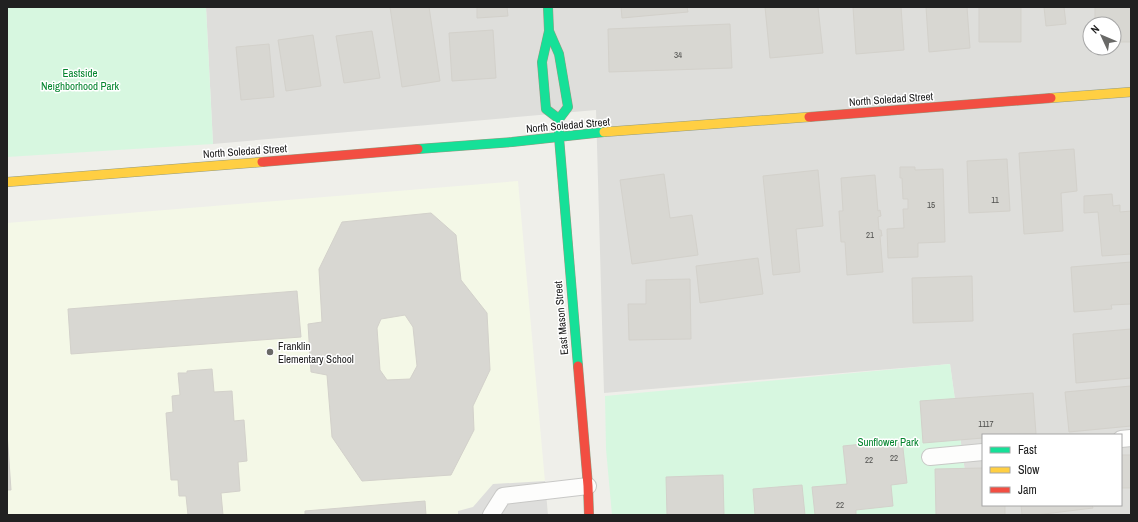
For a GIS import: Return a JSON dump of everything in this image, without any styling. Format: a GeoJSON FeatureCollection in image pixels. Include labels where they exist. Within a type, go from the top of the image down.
{"type":"FeatureCollection","features":[{"type":"Feature","properties":{"kind":"street","name":"East Mason Street"},"geometry":{"type":"LineString","coordinates":[[548,7],[549,31],[542,62],[546,109],[559,119]]}},
{"type":"Feature","properties":{"kind":"street","name":"East Mason Street"},"geometry":{"type":"LineString","coordinates":[[549,31],[559,54],[568,107],[559,119],[559,137],[588,486],[589,515]]}},
{"type":"Feature","properties":{"kind":"street","name":"North Soledad Street"},"geometry":{"type":"LineString","coordinates":[[7,182],[1131,92]]}},
{"type":"Feature","properties":{"kind":"lane"},"geometry":{"type":"LineString","coordinates":[[930,457],[982,452]]}},
{"type":"Feature","properties":{"kind":"lane"},"geometry":{"type":"LineString","coordinates":[[491,515],[503,496],[588,486]]}},
{"type":"Feature","properties":{"kind":"shaded area"},"geometry":{"type":"Polygon","coordinates":[[[206,7],[1131,7],[1131,515],[971,515],[950,364],[604,393],[596,110],[213,144],[206,7]]]}},
{"type":"Feature","properties":{"kind":"shaded area","name":"Franklin Elementary School"},"geometry":{"type":"Polygon","coordinates":[[[518,181],[548,515],[7,515],[7,223],[518,181]]]}},
{"type":"Feature","properties":{"kind":"shaded area"},"geometry":{"type":"Polygon","coordinates":[[[545,481],[548,515],[458,515],[458,511],[473,507],[493,484],[545,481]]]}},
{"type":"Feature","properties":{"kind":"green space","name":"Eastside Neighborhood Park"},"geometry":{"type":"Polygon","coordinates":[[[7,7],[206,7],[213,144],[7,157],[7,7]]]}},
{"type":"Feature","properties":{"kind":"green space","name":"Sunflower Park"},"geometry":{"type":"Polygon","coordinates":[[[950,364],[971,515],[612,515],[606,449],[605,396],[950,364]]]}},
{"type":"Feature","properties":{"kind":"building"},"geometry":{"type":"Polygon","coordinates":[[[390,7],[429,7],[440,81],[402,87],[390,7]]]}},
{"type":"Feature","properties":{"kind":"building"},"geometry":{"type":"Polygon","coordinates":[[[477,7],[507,7],[508,16],[477,18],[477,7]]]}},
{"type":"Feature","properties":{"kind":"building"},"geometry":{"type":"Polygon","coordinates":[[[621,7],[687,7],[688,12],[622,18],[621,7]]]}},
{"type":"Feature","properties":{"kind":"building"},"geometry":{"type":"Polygon","coordinates":[[[765,7],[818,7],[823,53],[770,58],[765,7]]]}},
{"type":"Feature","properties":{"kind":"building"},"geometry":{"type":"Polygon","coordinates":[[[853,7],[901,7],[904,50],[856,54],[853,7]]]}},
{"type":"Feature","properties":{"kind":"building"},"geometry":{"type":"Polygon","coordinates":[[[926,7],[967,7],[970,48],[929,52],[926,7]]]}},
{"type":"Feature","properties":{"kind":"building"},"geometry":{"type":"Polygon","coordinates":[[[979,7],[1021,7],[1021,42],[979,42],[979,7]]]}},
{"type":"Feature","properties":{"kind":"building"},"geometry":{"type":"Polygon","coordinates":[[[1044,7],[1064,7],[1066,24],[1046,26],[1044,7]]]}},
{"type":"Feature","properties":{"kind":"building"},"geometry":{"type":"Polygon","coordinates":[[[1095,7],[1131,7],[1131,42],[1122,42],[1122,16],[1095,16],[1095,7]]]}},
{"type":"Feature","properties":{"kind":"building"},"geometry":{"type":"Polygon","coordinates":[[[730,24],[732,68],[609,72],[608,29],[730,24]]]}},
{"type":"Feature","properties":{"kind":"building"},"geometry":{"type":"Polygon","coordinates":[[[493,30],[496,78],[452,81],[449,33],[493,30]]]}},
{"type":"Feature","properties":{"kind":"building"},"geometry":{"type":"Polygon","coordinates":[[[372,31],[380,78],[344,83],[336,36],[372,31]]]}},
{"type":"Feature","properties":{"kind":"building"},"geometry":{"type":"Polygon","coordinates":[[[313,35],[321,86],[286,91],[278,40],[313,35]]]}},
{"type":"Feature","properties":{"kind":"building"},"geometry":{"type":"Polygon","coordinates":[[[269,44],[274,97],[241,100],[236,47],[269,44]]]}},
{"type":"Feature","properties":{"kind":"building"},"geometry":{"type":"Polygon","coordinates":[[[1074,149],[1077,191],[1061,193],[1063,231],[1024,234],[1019,153],[1074,149]]]}},
{"type":"Feature","properties":{"kind":"building"},"geometry":{"type":"Polygon","coordinates":[[[1007,159],[1010,211],[969,213],[967,161],[1007,159]]]}},
{"type":"Feature","properties":{"kind":"building"},"geometry":{"type":"Polygon","coordinates":[[[900,167],[915,167],[915,170],[943,169],[945,242],[918,243],[918,257],[888,258],[887,229],[904,228],[903,209],[908,209],[908,199],[903,199],[900,167]]]}},
{"type":"Feature","properties":{"kind":"building"},"geometry":{"type":"Polygon","coordinates":[[[818,170],[823,226],[796,229],[800,272],[773,275],[763,176],[818,170]]]}},
{"type":"Feature","properties":{"kind":"building"},"geometry":{"type":"Polygon","coordinates":[[[664,174],[670,218],[692,215],[698,255],[632,264],[620,180],[664,174]]]}},
{"type":"Feature","properties":{"kind":"building"},"geometry":{"type":"Polygon","coordinates":[[[875,175],[878,211],[880,210],[881,216],[878,217],[879,230],[881,230],[882,236],[880,236],[883,272],[847,275],[845,242],[841,242],[839,211],[843,211],[841,178],[875,175]]]}},
{"type":"Feature","properties":{"kind":"building"},"geometry":{"type":"Polygon","coordinates":[[[1112,194],[1113,206],[1120,205],[1120,212],[1131,211],[1131,254],[1102,256],[1098,212],[1084,213],[1084,196],[1112,194]]]}},
{"type":"Feature","properties":{"kind":"building"},"geometry":{"type":"Polygon","coordinates":[[[431,213],[456,235],[461,280],[487,313],[490,370],[473,406],[474,430],[451,475],[362,481],[332,437],[327,375],[311,372],[308,324],[322,322],[319,269],[342,222],[431,213]],[[405,315],[381,319],[377,328],[380,370],[387,380],[410,379],[417,366],[413,327],[405,315]]]}},
{"type":"Feature","properties":{"kind":"building"},"geometry":{"type":"Polygon","coordinates":[[[758,258],[763,294],[700,303],[696,266],[758,258]]]}},
{"type":"Feature","properties":{"kind":"building"},"geometry":{"type":"Polygon","coordinates":[[[1131,262],[1131,304],[1111,305],[1112,309],[1074,312],[1071,267],[1131,262]]]}},
{"type":"Feature","properties":{"kind":"building"},"geometry":{"type":"Polygon","coordinates":[[[972,276],[973,321],[913,323],[912,278],[972,276]]]}},
{"type":"Feature","properties":{"kind":"building"},"geometry":{"type":"Polygon","coordinates":[[[690,279],[691,339],[629,340],[628,304],[646,304],[646,280],[690,279]]]}},
{"type":"Feature","properties":{"kind":"building"},"geometry":{"type":"Polygon","coordinates":[[[297,291],[301,337],[71,354],[68,309],[297,291]]]}},
{"type":"Feature","properties":{"kind":"building"},"geometry":{"type":"Polygon","coordinates":[[[1131,329],[1131,378],[1076,383],[1073,334],[1131,329]]]}},
{"type":"Feature","properties":{"kind":"building"},"geometry":{"type":"Polygon","coordinates":[[[212,369],[214,392],[232,391],[234,421],[244,420],[247,461],[238,462],[240,491],[221,493],[223,515],[188,515],[186,496],[179,496],[178,480],[171,480],[166,413],[173,412],[172,396],[180,395],[178,373],[212,369]]]}},
{"type":"Feature","properties":{"kind":"building"},"geometry":{"type":"Polygon","coordinates":[[[1131,386],[1131,426],[1069,432],[1065,392],[1131,386]]]}},
{"type":"Feature","properties":{"kind":"building"},"geometry":{"type":"Polygon","coordinates":[[[1033,393],[1036,434],[982,434],[982,438],[923,443],[920,401],[1033,393]]]}},
{"type":"Feature","properties":{"kind":"building"},"geometry":{"type":"Polygon","coordinates":[[[7,432],[11,490],[7,490],[7,432]]]}},
{"type":"Feature","properties":{"kind":"building"},"geometry":{"type":"Polygon","coordinates":[[[902,440],[907,483],[891,485],[893,506],[856,510],[856,515],[815,515],[812,487],[847,484],[843,446],[902,440]]]}},
{"type":"Feature","properties":{"kind":"building"},"geometry":{"type":"Polygon","coordinates":[[[1122,455],[1131,455],[1131,488],[1122,488],[1122,455]]]}},
{"type":"Feature","properties":{"kind":"building"},"geometry":{"type":"Polygon","coordinates":[[[982,468],[982,506],[1005,506],[1005,515],[936,515],[935,469],[982,468]]]}},
{"type":"Feature","properties":{"kind":"building"},"geometry":{"type":"Polygon","coordinates":[[[723,475],[724,515],[667,515],[666,477],[723,475]]]}},
{"type":"Feature","properties":{"kind":"building"},"geometry":{"type":"Polygon","coordinates":[[[802,485],[805,515],[755,515],[753,489],[802,485]]]}},
{"type":"Feature","properties":{"kind":"building"},"geometry":{"type":"Polygon","coordinates":[[[425,501],[426,515],[305,515],[305,511],[425,501]]]}},
{"type":"Feature","properties":{"kind":"building"},"geometry":{"type":"Polygon","coordinates":[[[1021,506],[1092,506],[1093,508],[1036,515],[1022,515],[1021,506]]]}},
{"type":"Feature","properties":{"kind":"traffic: fast"},"geometry":{"type":"LineString","coordinates":[[548,7],[549,31],[542,62],[546,109],[559,119]]}},
{"type":"Feature","properties":{"kind":"traffic: fast"},"geometry":{"type":"LineString","coordinates":[[549,31],[559,54],[568,107],[559,119],[559,137],[578,366]]}},
{"type":"Feature","properties":{"kind":"traffic: fast"},"geometry":{"type":"LineString","coordinates":[[418,149],[512,142],[604,132]]}},
{"type":"Feature","properties":{"kind":"traffic: slow"},"geometry":{"type":"LineString","coordinates":[[1051,98],[1131,92]]}},
{"type":"Feature","properties":{"kind":"traffic: slow"},"geometry":{"type":"LineString","coordinates":[[604,132],[809,117]]}},
{"type":"Feature","properties":{"kind":"traffic: slow"},"geometry":{"type":"LineString","coordinates":[[7,182],[262,162]]}},
{"type":"Feature","properties":{"kind":"traffic: jam"},"geometry":{"type":"LineString","coordinates":[[809,117],[1051,98]]}},
{"type":"Feature","properties":{"kind":"traffic: jam"},"geometry":{"type":"LineString","coordinates":[[262,162],[418,149]]}},
{"type":"Feature","properties":{"kind":"traffic: jam"},"geometry":{"type":"LineString","coordinates":[[578,366],[589,515]]}},
{"type":"Feature","properties":{"kind":"place","name":"Franklin Elementary School"},"geometry":{"type":"Point","coordinates":[270,352]}}]}
